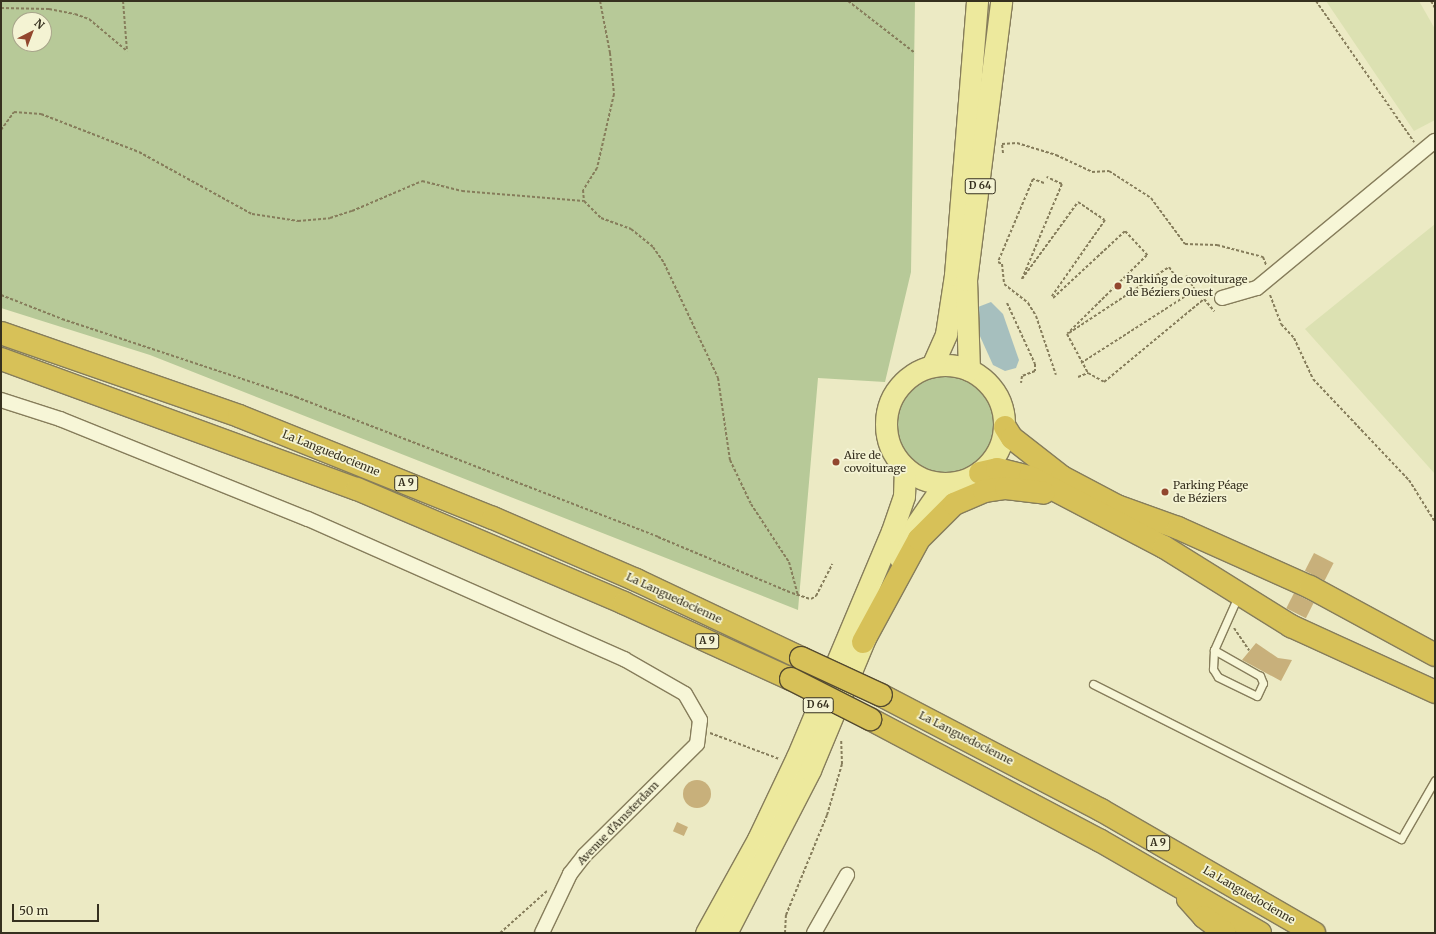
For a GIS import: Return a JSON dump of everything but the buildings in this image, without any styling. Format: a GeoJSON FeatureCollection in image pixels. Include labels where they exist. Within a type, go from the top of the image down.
{"type":"FeatureCollection","features":[{"type":"Feature","properties":{"kind":"highway","name":"La Languedocienne"},"geometry":{"type":"LineString","coordinates":[[1,333],[239,416],[493,518],[636,580],[881,695],[1087,802],[1314,933]]}},
{"type":"Feature","properties":{"kind":"highway","name":"A 9"},"geometry":{"type":"LineString","coordinates":[[1,359],[357,489],[603,594],[791,679],[870,719],[1174,883],[1260,933]]}},
{"type":"Feature","properties":{"kind":"highway"},"geometry":{"type":"LineString","coordinates":[[1005,427],[1012,438],[1062,478],[1117,506],[1178,528],[1310,587],[1435,655]]}},
{"type":"Feature","properties":{"kind":"highway"},"geometry":{"type":"LineString","coordinates":[[980,473],[997,469],[1015,472],[1164,547],[1291,626],[1435,692]]}},
{"type":"Feature","properties":{"kind":"highway"},"geometry":{"type":"LineString","coordinates":[[863,642],[919,539],[954,504],[984,491],[1006,488],[1030,489],[1089,509]]}},
{"type":"Feature","properties":{"kind":"highway"},"geometry":{"type":"LineString","coordinates":[[1174,883],[1204,917],[1225,933]]}},
{"type":"Feature","properties":{"kind":"main road","name":"D 64"},"geometry":{"type":"LineString","coordinates":[[932,366],[946,334],[955,275],[977,1]]}},
{"type":"Feature","properties":{"kind":"main road","name":"D 64"},"geometry":{"type":"LineString","coordinates":[[969,370],[966,280],[1001,1]]}},
{"type":"Feature","properties":{"kind":"main road"},"geometry":{"type":"LineString","coordinates":[[951,365],[969,370],[994,390],[1001,404],[1005,427],[998,450],[980,473],[962,481],[944,484],[930,482],[905,468],[888,440],[888,408],[905,381],[932,366],[951,365]]}},
{"type":"Feature","properties":{"kind":"main road","name":"D 64"},"geometry":{"type":"LineString","coordinates":[[706,933],[758,839],[793,764],[892,531],[904,496],[905,468]]}},
{"type":"Feature","properties":{"kind":"main road","name":"D 64"},"geometry":{"type":"LineString","coordinates":[[726,933],[807,777],[909,535],[944,484]]}},
{"type":"Feature","properties":{"kind":"street"},"geometry":{"type":"LineString","coordinates":[[1222,298],[1250,291],[1268,278],[1430,145]]}},
{"type":"Feature","properties":{"kind":"street"},"geometry":{"type":"LineString","coordinates":[[1,400],[60,420],[308,520],[624,659],[685,694],[698,714],[698,738]]}},
{"type":"Feature","properties":{"kind":"street","name":"Avenue d'Amsterdam"},"geometry":{"type":"LineString","coordinates":[[542,933],[570,874],[698,738]]}},
{"type":"Feature","properties":{"kind":"street"},"geometry":{"type":"LineString","coordinates":[[814,933],[847,875]]}},
{"type":"Feature","properties":{"kind":"lane"},"geometry":{"type":"LineString","coordinates":[[1214,650],[1260,676],[1263,683],[1257,696],[1218,677],[1213,669],[1214,650],[1239,594]]}},
{"type":"Feature","properties":{"kind":"lane"},"geometry":{"type":"LineString","coordinates":[[1093,684],[1401,839],[1435,780]]}},
{"type":"Feature","properties":{"kind":"path"},"geometry":{"type":"LineString","coordinates":[[1,8],[49,9],[75,14],[89,19],[127,51],[123,1]]}},
{"type":"Feature","properties":{"kind":"path"},"geometry":{"type":"LineString","coordinates":[[600,1],[610,53],[614,94],[597,168],[583,190],[584,201],[601,218],[631,230],[653,247],[664,263],[718,378],[730,460],[751,504],[789,562],[798,595]]}},
{"type":"Feature","properties":{"kind":"path"},"geometry":{"type":"LineString","coordinates":[[848,1],[915,53]]}},
{"type":"Feature","properties":{"kind":"path"},"geometry":{"type":"LineString","coordinates":[[1316,1],[1399,124],[1416,144],[1430,145]]}},
{"type":"Feature","properties":{"kind":"path"},"geometry":{"type":"LineString","coordinates":[[1431,1],[1435,8]]}},
{"type":"Feature","properties":{"kind":"path"},"geometry":{"type":"LineString","coordinates":[[1,130],[14,112],[41,114],[139,152],[252,214],[298,221],[330,218],[352,211],[422,181],[462,191],[584,201]]}},
{"type":"Feature","properties":{"kind":"path"},"geometry":{"type":"LineString","coordinates":[[1002,153],[1002,144],[1017,143],[1056,155],[1092,172],[1115,173],[1151,198],[1185,244],[1217,244],[1263,257],[1268,278],[1270,303],[1281,324],[1294,338],[1313,379],[1408,480],[1435,522]]}},
{"type":"Feature","properties":{"kind":"path"},"geometry":{"type":"LineString","coordinates":[[1047,177],[1062,184],[1022,279],[1078,202],[1105,220],[1052,297],[1125,231],[1147,255],[1067,334]]}},
{"type":"Feature","properties":{"kind":"path"},"geometry":{"type":"LineString","coordinates":[[1044,183],[1033,179],[998,262],[1002,264],[1004,284],[1028,303],[1036,316],[1056,375]]}},
{"type":"Feature","properties":{"kind":"path"},"geometry":{"type":"LineString","coordinates":[[1067,334],[1169,267],[1178,280]]}},
{"type":"Feature","properties":{"kind":"path"},"geometry":{"type":"LineString","coordinates":[[1082,363],[1195,290],[1186,276]]}},
{"type":"Feature","properties":{"kind":"path"},"geometry":{"type":"LineString","coordinates":[[1,295],[62,319],[296,397],[498,474],[798,595],[811,599],[816,596],[832,564]]}},
{"type":"Feature","properties":{"kind":"path"},"geometry":{"type":"LineString","coordinates":[[1067,334],[1088,373],[1104,382],[1204,299],[1214,312]]}},
{"type":"Feature","properties":{"kind":"path"},"geometry":{"type":"LineString","coordinates":[[1007,302],[1035,364],[1035,371],[1022,376],[1021,383]]}},
{"type":"Feature","properties":{"kind":"path"},"geometry":{"type":"LineString","coordinates":[[1078,377],[1088,373]]}},
{"type":"Feature","properties":{"kind":"path"},"geometry":{"type":"LineString","coordinates":[[1228,617],[1249,650]]}},
{"type":"Feature","properties":{"kind":"path"},"geometry":{"type":"LineString","coordinates":[[785,933],[786,915],[827,816],[842,764],[844,732]]}},
{"type":"Feature","properties":{"kind":"path"},"geometry":{"type":"LineString","coordinates":[[698,738],[793,764]]}},
{"type":"Feature","properties":{"kind":"path"},"geometry":{"type":"LineString","coordinates":[[500,933],[570,874]]}},
{"type":"Feature","properties":{"kind":"green space"},"geometry":{"type":"Polygon","coordinates":[[[1,1],[915,1],[911,272],[885,382],[818,378],[798,610],[150,355],[1,308],[1,1]]]}},
{"type":"Feature","properties":{"kind":"green space"},"geometry":{"type":"Polygon","coordinates":[[[1326,1],[1419,1],[1435,29],[1435,120],[1414,131],[1326,1]]]}},
{"type":"Feature","properties":{"kind":"green space"},"geometry":{"type":"Polygon","coordinates":[[[1435,224],[1435,474],[1305,329],[1435,224]]]}},
{"type":"Feature","properties":{"kind":"green space"},"geometry":{"type":"Polygon","coordinates":[[[947,372],[967,376],[983,387],[994,403],[998,423],[994,443],[983,459],[967,470],[947,474],[927,470],[911,459],[900,443],[896,423],[900,403],[911,387],[927,376],[947,372]]]}},
{"type":"Feature","properties":{"kind":"water"},"geometry":{"type":"Polygon","coordinates":[[[991,302],[1003,314],[1019,360],[1016,368],[1005,371],[993,365],[979,334],[978,307],[991,302]]]}},
{"type":"Feature","properties":{"kind":"place","name":"Parking de covoiturage de Béziers Ouest"},"geometry":{"type":"Point","coordinates":[1118,286]}},
{"type":"Feature","properties":{"kind":"place","name":"Aire de covoiturage"},"geometry":{"type":"Point","coordinates":[836,462]}},
{"type":"Feature","properties":{"kind":"place","name":"Parking Péage de Béziers"},"geometry":{"type":"Point","coordinates":[1165,492]}}]}
